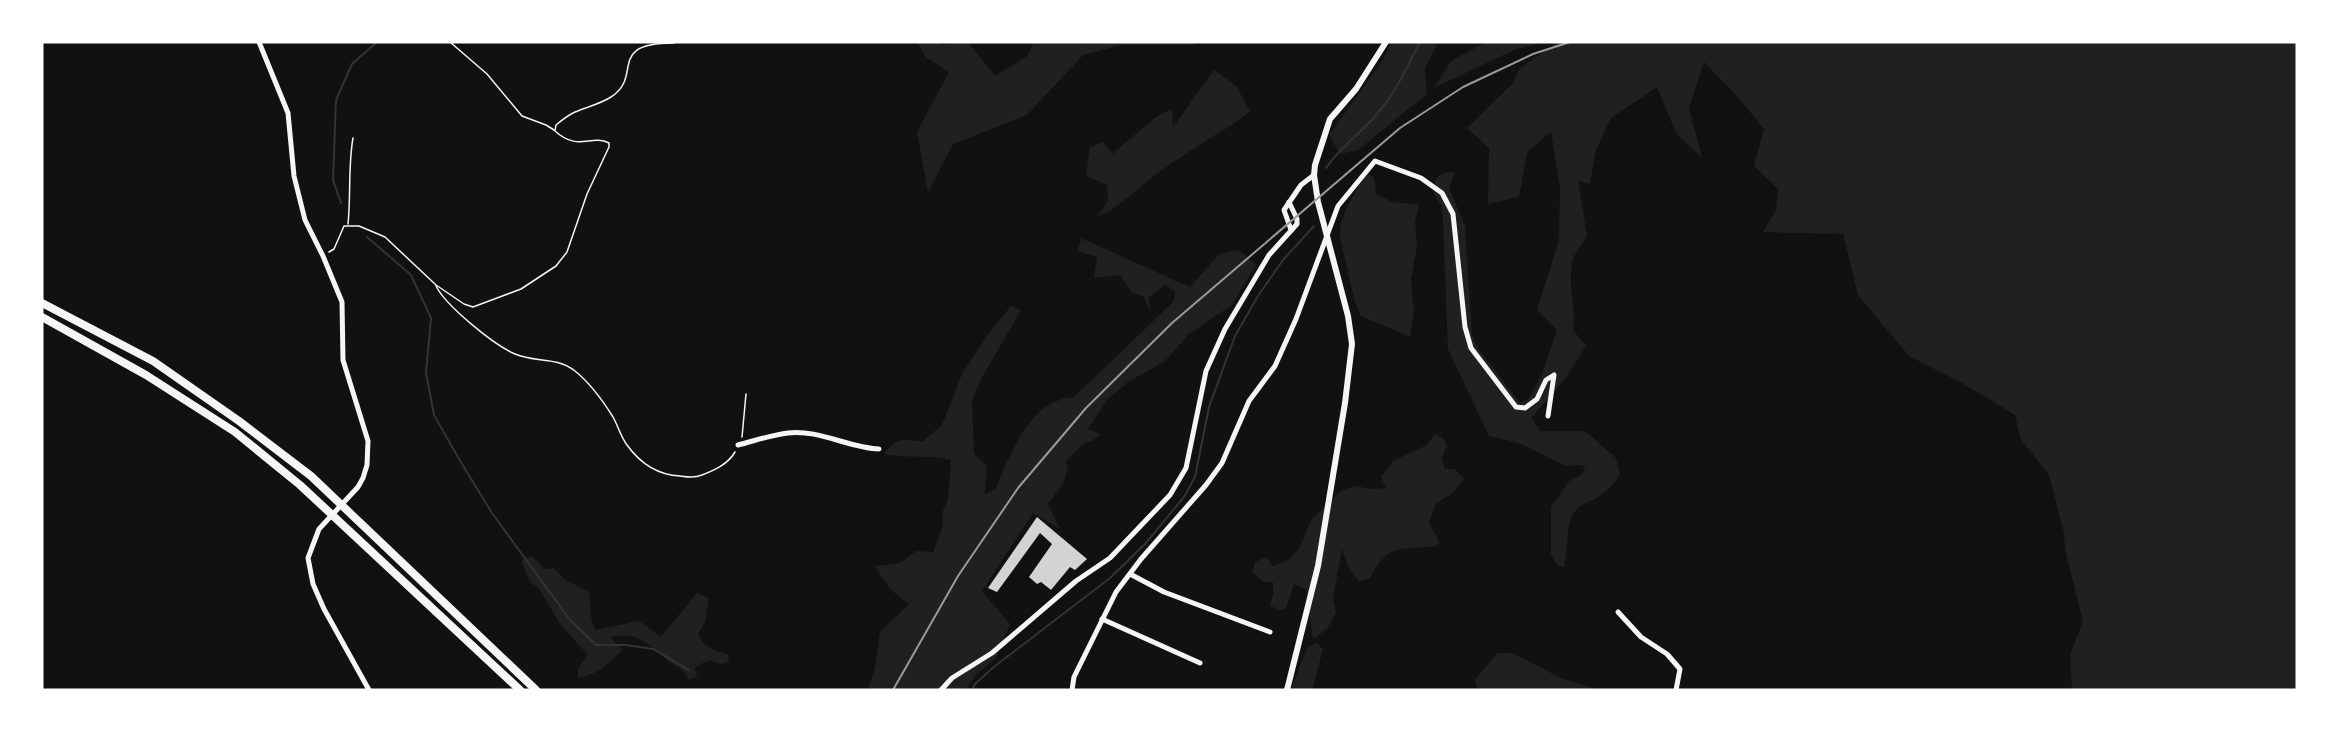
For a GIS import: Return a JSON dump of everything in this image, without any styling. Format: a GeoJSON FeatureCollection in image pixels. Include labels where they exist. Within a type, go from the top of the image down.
{"type":"FeatureCollection","features":[{"type":"Feature","properties":{"kind":"highway"},"geometry":{"type":"LineString","coordinates":[[42,303],[153,361],[239,421],[311,476],[536,690]]}},
{"type":"Feature","properties":{"kind":"highway"},"geometry":{"type":"LineString","coordinates":[[42,317],[146,375],[235,432],[300,485],[520,690]]}},
{"type":"Feature","properties":{"kind":"street"},"geometry":{"type":"LineString","coordinates":[[259,42],[288,113],[294,176],[305,220],[342,302],[344,360],[368,441],[367,465],[358,488],[319,529],[308,558],[313,584],[324,609],[369,690]]}},
{"type":"Feature","properties":{"kind":"street"},"geometry":{"type":"LineString","coordinates":[[1287,690],[1318,566],[1345,404],[1352,344],[1348,316],[1325,235],[1314,175],[1330,118],[1356,89],[1386,42]]}},
{"type":"Feature","properties":{"kind":"street"},"geometry":{"type":"LineString","coordinates":[[1072,690],[1074,677],[1116,592],[1222,463],[1249,401],[1275,366],[1296,319],[1325,235],[1338,206],[1375,161],[1421,178],[1442,193],[1454,214],[1465,327],[1471,348],[1516,406],[1525,408],[1537,399],[1546,380],[1554,375],[1548,416]]}},
{"type":"Feature","properties":{"kind":"street"},"geometry":{"type":"LineString","coordinates":[[1291,230],[1284,210],[1301,185],[1314,175]]}},
{"type":"Feature","properties":{"kind":"street"},"geometry":{"type":"LineString","coordinates":[[941,690],[952,678],[992,653],[1076,581],[1110,558],[1170,495],[1186,468],[1206,371],[1225,329],[1269,255],[1297,224],[1298,219],[1289,202]]}},
{"type":"Feature","properties":{"kind":"street"},"geometry":{"type":"LineString","coordinates":[[738,445],[789,432],[866,449],[879,449]]}},
{"type":"Feature","properties":{"kind":"street"},"geometry":{"type":"LineString","coordinates":[[1130,574],[1164,592],[1270,632]]}},
{"type":"Feature","properties":{"kind":"street"},"geometry":{"type":"LineString","coordinates":[[1618,612],[1641,637],[1667,654],[1680,669],[1676,690]]}},
{"type":"Feature","properties":{"kind":"street"},"geometry":{"type":"LineString","coordinates":[[1102,619],[1200,663]]}},
{"type":"Feature","properties":{"kind":"path"},"geometry":{"type":"LineString","coordinates":[[348,225],[375,231],[385,237],[436,285],[464,304],[473,307],[521,289],[556,266],[567,252],[587,194],[609,143],[604,140],[573,141],[562,138],[546,125],[522,116],[487,74],[450,42]]}},
{"type":"Feature","properties":{"kind":"path"},"geometry":{"type":"LineString","coordinates":[[555,131],[556,125],[573,113],[611,97],[624,82],[628,63],[640,47],[653,43],[674,44]]}},
{"type":"Feature","properties":{"kind":"path"},"geometry":{"type":"LineString","coordinates":[[323,256],[334,249],[340,232],[348,225],[353,138]]}},
{"type":"Feature","properties":{"kind":"path"},"geometry":{"type":"LineString","coordinates":[[436,285],[451,307],[505,349],[516,354],[560,362],[576,372],[592,388],[613,417],[627,445],[646,465],[665,476],[695,477],[714,471],[731,459],[744,425],[746,394]]}},
{"type":"Feature","properties":{"kind":"shaded area"},"geometry":{"type":"Polygon","coordinates":[[[917,42],[940,42],[942,45],[968,42],[995,76],[1027,56],[1034,42],[1197,42],[1193,45],[1121,45],[1083,55],[1027,115],[953,144],[928,192],[917,132],[949,72],[926,57],[917,42]]]}},
{"type":"Feature","properties":{"kind":"shaded area"},"geometry":{"type":"Polygon","coordinates":[[[1392,42],[1438,42],[1425,69],[1427,94],[1358,150],[1340,154],[1329,135],[1381,63],[1392,42]]]}},
{"type":"Feature","properties":{"kind":"shaded area"},"geometry":{"type":"Polygon","coordinates":[[[1486,42],[1548,42],[1516,49],[1434,88],[1451,61],[1486,42]]]}},
{"type":"Feature","properties":{"kind":"shaded area"},"geometry":{"type":"Polygon","coordinates":[[[1558,42],[2297,42],[2297,690],[2072,690],[2070,655],[2083,621],[2049,475],[2020,438],[2015,415],[1964,384],[1909,356],[1858,295],[1843,234],[1763,232],[1776,210],[1778,189],[1754,166],[1764,129],[1737,96],[1704,62],[1689,108],[1702,158],[1676,133],[1657,87],[1611,118],[1596,150],[1590,184],[1578,181],[1587,236],[1575,254],[1571,269],[1573,330],[1586,346],[1565,379],[1531,418],[1541,431],[1585,431],[1616,458],[1620,474],[1605,492],[1574,512],[1570,521],[1564,567],[1558,566],[1551,555],[1551,507],[1569,481],[1583,474],[1585,467],[1566,466],[1519,443],[1489,436],[1448,349],[1443,214],[1435,195],[1434,183],[1438,176],[1455,172],[1449,188],[1465,226],[1472,334],[1478,348],[1520,403],[1528,400],[1542,374],[1557,330],[1537,310],[1559,240],[1560,187],[1551,132],[1527,152],[1519,197],[1488,204],[1489,148],[1467,128],[1512,84],[1520,68],[1558,42]]]}},
{"type":"Feature","properties":{"kind":"shaded area"},"geometry":{"type":"Polygon","coordinates":[[[1214,70],[1237,87],[1250,112],[1172,163],[1114,208],[1097,217],[1108,201],[1107,185],[1086,176],[1090,147],[1104,142],[1112,154],[1156,117],[1172,109],[1173,127],[1214,70]]]}},
{"type":"Feature","properties":{"kind":"shaded area"},"geometry":{"type":"Polygon","coordinates":[[[1369,174],[1374,178],[1376,194],[1392,202],[1419,205],[1415,221],[1417,246],[1411,280],[1414,312],[1410,337],[1361,316],[1355,302],[1340,238],[1341,224],[1346,209],[1362,180],[1369,174]]]}},
{"type":"Feature","properties":{"kind":"shaded area"},"geometry":{"type":"Polygon","coordinates":[[[1081,238],[1190,287],[1219,254],[1239,250],[1256,265],[1232,305],[1189,334],[1165,361],[1128,382],[1107,400],[1088,429],[1101,434],[1083,444],[1065,462],[1068,467],[1063,484],[1048,504],[1060,529],[1033,513],[982,591],[1010,624],[996,658],[976,675],[965,690],[868,690],[875,668],[880,632],[909,604],[889,587],[875,566],[900,563],[916,551],[933,552],[943,526],[942,513],[948,499],[951,460],[884,454],[888,448],[900,440],[923,441],[942,425],[962,374],[988,334],[1011,306],[1021,310],[981,379],[972,401],[974,454],[987,466],[985,494],[995,490],[1015,446],[1034,418],[1045,407],[1059,400],[1074,397],[1174,301],[1175,291],[1165,285],[1149,297],[1150,311],[1143,296],[1132,293],[1120,275],[1094,278],[1097,257],[1078,251],[1081,238]]]}},
{"type":"Feature","properties":{"kind":"shaded area"},"geometry":{"type":"Polygon","coordinates":[[[1435,434],[1443,438],[1447,445],[1442,458],[1445,469],[1454,469],[1464,478],[1453,493],[1436,503],[1429,523],[1439,541],[1437,546],[1406,548],[1391,552],[1377,566],[1370,578],[1359,582],[1348,566],[1342,549],[1333,598],[1336,613],[1327,629],[1313,639],[1306,590],[1294,584],[1286,608],[1281,610],[1270,606],[1273,582],[1264,582],[1252,573],[1255,562],[1266,557],[1273,566],[1287,561],[1299,549],[1311,520],[1342,490],[1355,486],[1371,489],[1386,488],[1381,477],[1393,461],[1427,445],[1435,434]]]}},
{"type":"Feature","properties":{"kind":"shaded area"},"geometry":{"type":"Polygon","coordinates":[[[532,556],[544,569],[554,568],[564,579],[589,592],[595,630],[639,621],[661,637],[697,593],[709,598],[705,622],[698,634],[703,643],[710,648],[728,654],[729,661],[723,664],[709,660],[695,667],[697,677],[688,679],[681,669],[645,642],[638,638],[621,635],[611,637],[622,650],[612,660],[597,672],[578,678],[578,668],[588,655],[560,624],[539,588],[531,583],[521,561],[532,556]]]}},
{"type":"Feature","properties":{"kind":"shaded area"},"geometry":{"type":"Polygon","coordinates":[[[1316,643],[1323,649],[1312,690],[1291,690],[1307,648],[1316,643]]]}},
{"type":"Feature","properties":{"kind":"shaded area"},"geometry":{"type":"Polygon","coordinates":[[[1497,653],[1512,653],[1563,679],[1600,690],[1478,690],[1475,680],[1497,653]]]}},
{"type":"Feature","properties":{"kind":"building"},"geometry":{"type":"Polygon","coordinates":[[[1037,517],[1087,559],[1075,570],[1070,567],[1051,590],[1041,582],[1037,584],[1029,577],[1052,544],[1040,533],[997,592],[988,588],[1037,517]]]}},
{"type":"Feature","properties":{"kind":"waterway"},"geometry":{"type":"LineString","coordinates":[[341,203],[333,180],[336,100],[352,64],[377,42]]}},
{"type":"Feature","properties":{"kind":"waterway"},"geometry":{"type":"LineString","coordinates":[[1326,168],[1384,106],[1420,42]]}},
{"type":"Feature","properties":{"kind":"waterway"},"geometry":{"type":"LineString","coordinates":[[972,690],[975,684],[995,666],[1110,578],[1145,544],[1184,497],[1195,477],[1209,407],[1235,336],[1258,296],[1283,260],[1314,226]]}},
{"type":"Feature","properties":{"kind":"waterway"},"geometry":{"type":"LineString","coordinates":[[367,237],[411,275],[431,318],[426,373],[434,415],[492,513],[570,620],[596,645],[626,645],[653,649],[689,670]]}},
{"type":"Feature","properties":{"kind":"railway"},"geometry":{"type":"LineString","coordinates":[[893,690],[958,576],[1018,488],[1086,408],[1172,323],[1400,128],[1463,87],[1533,54],[1570,42]]}}]}
